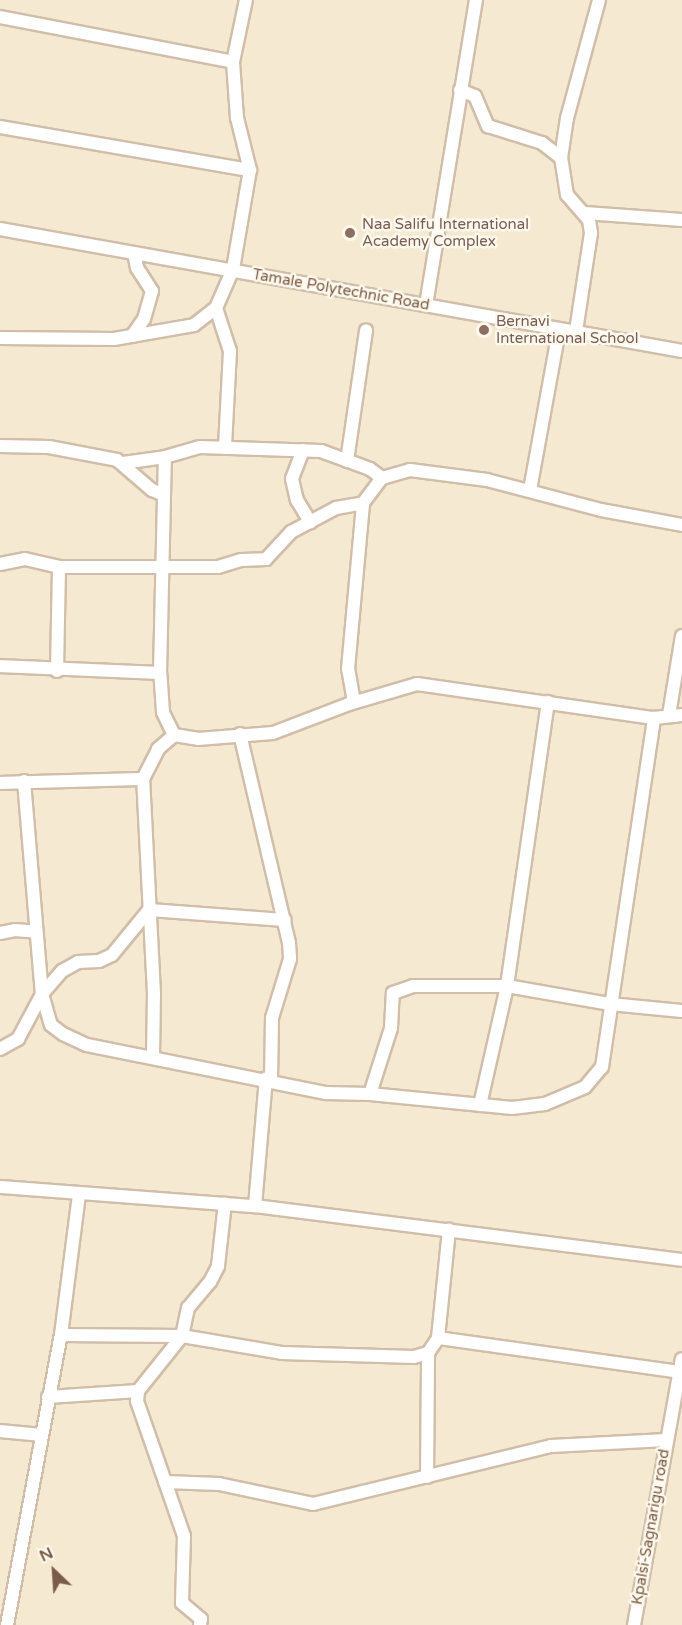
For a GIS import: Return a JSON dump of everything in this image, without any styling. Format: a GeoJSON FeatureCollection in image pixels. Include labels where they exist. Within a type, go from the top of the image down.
{"type":"FeatureCollection","features":[{"type":"Feature","properties":{"kind":"street"},"geometry":{"type":"LineString","coordinates":[[0,338],[132,336],[194,325],[216,308],[233,269],[250,170],[237,118],[233,62],[246,0]]}},
{"type":"Feature","properties":{"kind":"street"},"geometry":{"type":"LineString","coordinates":[[426,305],[476,0]]}},
{"type":"Feature","properties":{"kind":"street"},"geometry":{"type":"LineString","coordinates":[[576,331],[591,233],[585,213],[567,195],[561,158],[567,118],[599,0]]}},
{"type":"Feature","properties":{"kind":"street"},"geometry":{"type":"LineString","coordinates":[[0,17],[233,62]]}},
{"type":"Feature","properties":{"kind":"street"},"geometry":{"type":"LineString","coordinates":[[460,90],[475,96],[488,126],[543,143],[561,158]]}},
{"type":"Feature","properties":{"kind":"street"},"geometry":{"type":"LineString","coordinates":[[0,127],[250,170]]}},
{"type":"Feature","properties":{"kind":"street"},"geometry":{"type":"LineString","coordinates":[[585,213],[682,220]]}},
{"type":"Feature","properties":{"kind":"street","name":"Tamale Polytechnic Road"},"geometry":{"type":"LineString","coordinates":[[0,229],[682,351]]}},
{"type":"Feature","properties":{"kind":"street"},"geometry":{"type":"LineString","coordinates":[[132,336],[144,319],[152,291],[137,268],[134,253]]}},
{"type":"Feature","properties":{"kind":"street"},"geometry":{"type":"LineString","coordinates":[[216,308],[230,351],[225,448]]}},
{"type":"Feature","properties":{"kind":"street"},"geometry":{"type":"LineString","coordinates":[[347,461],[366,330]]}},
{"type":"Feature","properties":{"kind":"street"},"geometry":{"type":"LineString","coordinates":[[530,490],[559,330]]}},
{"type":"Feature","properties":{"kind":"street"},"geometry":{"type":"LineString","coordinates":[[0,446],[49,447],[93,453],[123,463],[152,490],[164,495]]}},
{"type":"Feature","properties":{"kind":"street"},"geometry":{"type":"LineString","coordinates":[[123,463],[165,457],[189,448],[321,451],[382,478]]}},
{"type":"Feature","properties":{"kind":"street"},"geometry":{"type":"LineString","coordinates":[[303,450],[292,479],[297,501],[310,522]]}},
{"type":"Feature","properties":{"kind":"street"},"geometry":{"type":"LineString","coordinates":[[165,457],[160,567],[160,673],[163,711],[174,735]]}},
{"type":"Feature","properties":{"kind":"street"},"geometry":{"type":"LineString","coordinates":[[354,702],[348,669],[363,503],[382,478],[410,470],[487,480],[601,510],[682,525]]}},
{"type":"Feature","properties":{"kind":"street"},"geometry":{"type":"LineString","coordinates":[[0,564],[25,559],[59,567],[218,567],[241,560],[266,559],[274,546],[310,522],[336,508],[363,503]]}},
{"type":"Feature","properties":{"kind":"street"},"geometry":{"type":"LineString","coordinates":[[57,671],[59,567]]}},
{"type":"Feature","properties":{"kind":"street"},"geometry":{"type":"LineString","coordinates":[[174,735],[198,739],[273,733],[354,702],[417,684],[654,718],[676,715],[682,636]]}},
{"type":"Feature","properties":{"kind":"street"},"geometry":{"type":"LineString","coordinates":[[0,666],[57,671],[160,673]]}},
{"type":"Feature","properties":{"kind":"street"},"geometry":{"type":"LineString","coordinates":[[480,1105],[507,986],[548,702]]}},
{"type":"Feature","properties":{"kind":"street"},"geometry":{"type":"LineString","coordinates":[[24,781],[42,994],[51,1025],[63,1034],[87,1045],[268,1079],[326,1093],[370,1094],[512,1108],[545,1104],[585,1087],[602,1067],[654,718]]}},
{"type":"Feature","properties":{"kind":"street"},"geometry":{"type":"LineString","coordinates":[[240,734],[285,920],[290,959],[272,1018],[255,1206]]}},
{"type":"Feature","properties":{"kind":"street"},"geometry":{"type":"LineString","coordinates":[[153,1056],[143,779],[158,749],[174,735]]}},
{"type":"Feature","properties":{"kind":"street"},"geometry":{"type":"LineString","coordinates":[[0,783],[143,779]]}},
{"type":"Feature","properties":{"kind":"street"},"geometry":{"type":"LineString","coordinates":[[149,910],[285,920]]}},
{"type":"Feature","properties":{"kind":"street"},"geometry":{"type":"LineString","coordinates":[[0,1049],[18,1039],[42,994],[69,966],[112,955],[149,910]]}},
{"type":"Feature","properties":{"kind":"street"},"geometry":{"type":"LineString","coordinates":[[0,933],[15,930],[36,932]]}},
{"type":"Feature","properties":{"kind":"street"},"geometry":{"type":"LineString","coordinates":[[370,1094],[391,1028],[393,993],[413,986],[440,983],[507,986],[610,1004],[682,1011]]}},
{"type":"Feature","properties":{"kind":"street"},"geometry":{"type":"LineString","coordinates":[[0,1187],[255,1206],[682,1260]]}},
{"type":"Feature","properties":{"kind":"street"},"geometry":{"type":"LineString","coordinates":[[7,1625],[61,1335],[79,1194]]}},
{"type":"Feature","properties":{"kind":"street"},"geometry":{"type":"LineString","coordinates":[[200,1625],[201,1619],[182,1603],[184,1536],[140,1414],[138,1391],[182,1336],[188,1308],[210,1282],[218,1266],[225,1203]]}},
{"type":"Feature","properties":{"kind":"street"},"geometry":{"type":"LineString","coordinates":[[427,1477],[428,1353],[438,1338],[449,1230]]}},
{"type":"Feature","properties":{"kind":"street"},"geometry":{"type":"LineString","coordinates":[[61,1335],[182,1336],[282,1353],[414,1357],[428,1353]]}},
{"type":"Feature","properties":{"kind":"street"},"geometry":{"type":"LineString","coordinates":[[438,1338],[679,1372]]}},
{"type":"Feature","properties":{"kind":"street","name":"Kpalsi-Sagnarigu road"},"geometry":{"type":"LineString","coordinates":[[634,1625],[682,1359]]}},
{"type":"Feature","properties":{"kind":"street"},"geometry":{"type":"LineString","coordinates":[[48,1396],[138,1391]]}},
{"type":"Feature","properties":{"kind":"street"},"geometry":{"type":"LineString","coordinates":[[0,1431],[42,1435]]}},
{"type":"Feature","properties":{"kind":"street"},"geometry":{"type":"LineString","coordinates":[[165,1482],[219,1484],[312,1504],[551,1446],[666,1440]]}},
{"type":"Feature","properties":{"kind":"shaded area"},"geometry":{"type":"Polygon","coordinates":[[[0,0],[682,0],[682,1625],[0,1625],[0,0]]]}},
{"type":"Feature","properties":{"kind":"place","name":"Naa Salifu International Academy Complex"},"geometry":{"type":"Point","coordinates":[350,233]}},
{"type":"Feature","properties":{"kind":"place","name":"Bernavi International School"},"geometry":{"type":"Point","coordinates":[484,330]}}]}
